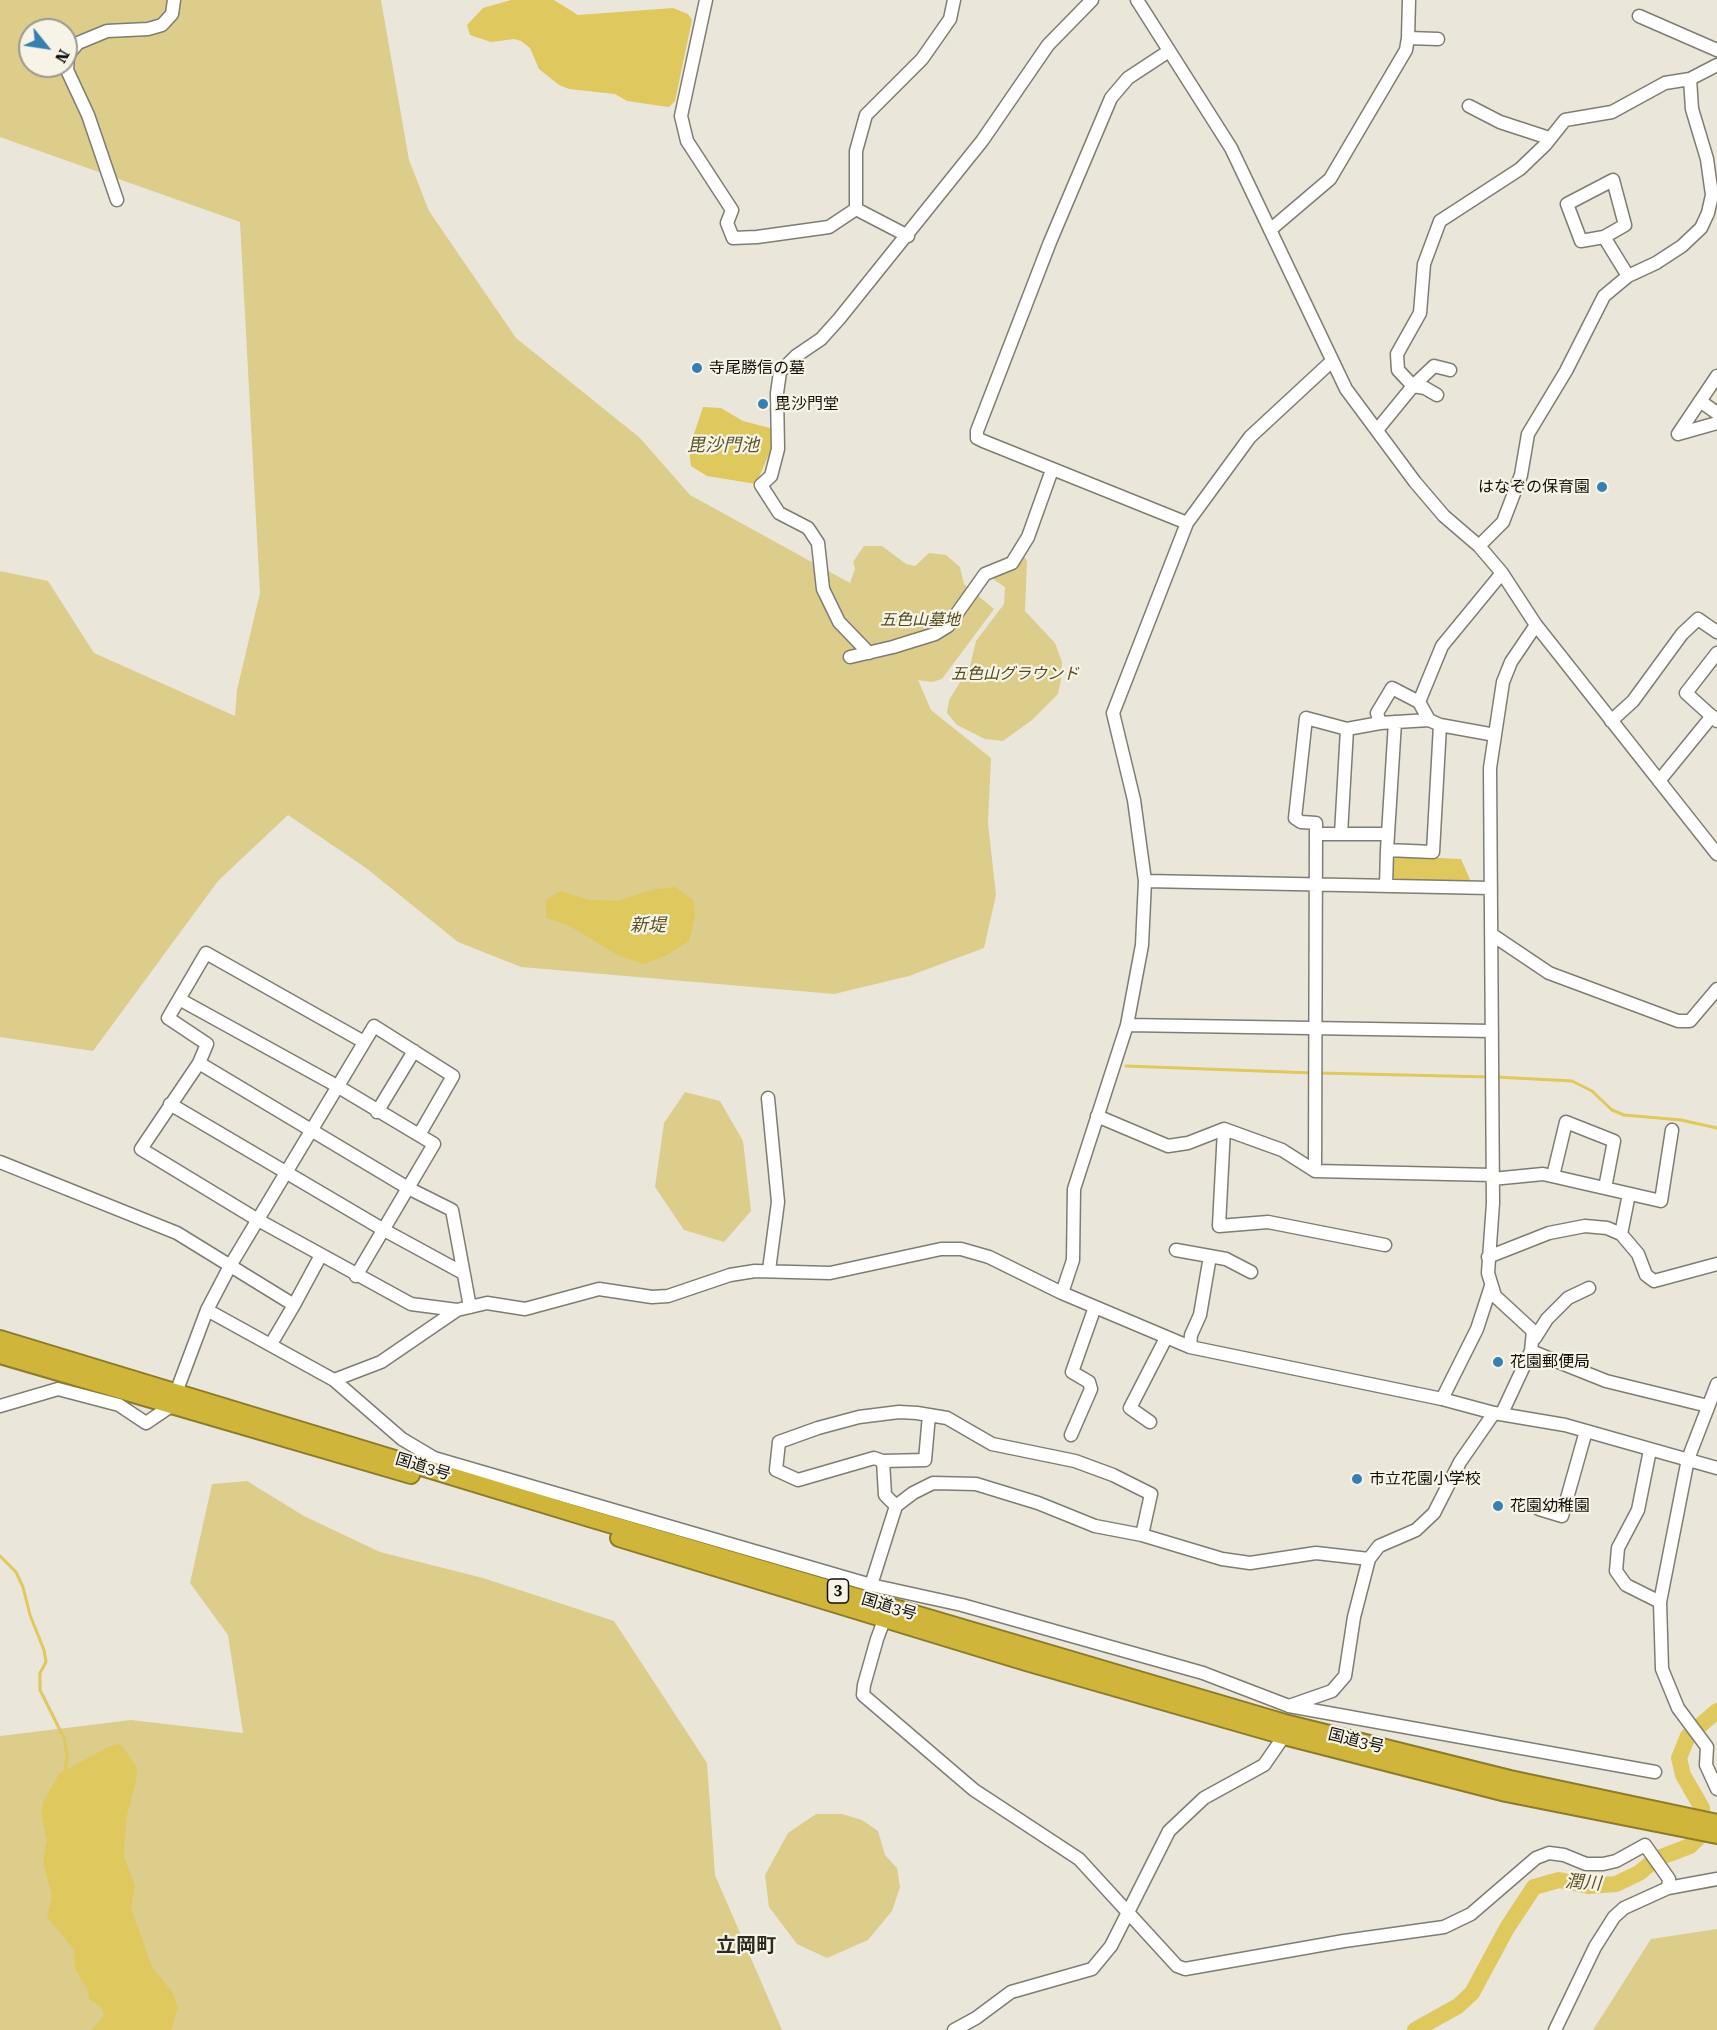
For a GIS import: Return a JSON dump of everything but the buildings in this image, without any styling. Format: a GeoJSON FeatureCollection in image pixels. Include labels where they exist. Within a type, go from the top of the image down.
{"type":"FeatureCollection","features":[{"type":"Feature","properties":{"kind":"highway","name":"国道3号"},"geometry":{"type":"LineString","coordinates":[[0,1339],[173,1400]]}},
{"type":"Feature","properties":{"kind":"highway","name":"国道3号"},"geometry":{"type":"LineString","coordinates":[[0,1354],[173,1400],[888,1605],[1285,1730],[1510,1779],[1716,1831]]}},
{"type":"Feature","properties":{"kind":"street"},"geometry":{"type":"LineString","coordinates":[[117,200],[88,115],[67,70],[68,55],[78,43],[107,31],[148,29],[162,25],[172,14],[174,0]]}},
{"type":"Feature","properties":{"kind":"street"},"geometry":{"type":"LineString","coordinates":[[706,0],[681,116],[687,141],[732,210],[727,223],[733,238],[829,226],[856,209]]}},
{"type":"Feature","properties":{"kind":"street"},"geometry":{"type":"LineString","coordinates":[[856,209],[856,151],[866,115],[922,59],[950,19],[954,0]]}},
{"type":"Feature","properties":{"kind":"street"},"geometry":{"type":"LineString","coordinates":[[869,653],[839,622],[823,589],[818,543],[808,528],[779,513],[761,485],[764,479],[771,476],[778,449],[777,393],[780,372],[796,356],[821,339],[908,236],[982,141],[1048,45],[1092,0]]}},
{"type":"Feature","properties":{"kind":"street"},"geometry":{"type":"LineString","coordinates":[[1137,0],[1231,148],[1346,389],[1444,516],[1479,546],[1502,573],[1536,625],[1717,854]]}},
{"type":"Feature","properties":{"kind":"street"},"geometry":{"type":"LineString","coordinates":[[1270,230],[1330,179],[1406,50],[1409,0]]}},
{"type":"Feature","properties":{"kind":"street"},"geometry":{"type":"LineString","coordinates":[[1639,16],[1717,50]]}},
{"type":"Feature","properties":{"kind":"street"},"geometry":{"type":"LineString","coordinates":[[1408,38],[1438,39]]}},
{"type":"Feature","properties":{"kind":"street"},"geometry":{"type":"LineString","coordinates":[[1169,51],[1128,78],[1111,98],[1050,242],[977,431],[977,438],[1187,523]]}},
{"type":"Feature","properties":{"kind":"street"},"geometry":{"type":"LineString","coordinates":[[1437,395],[1425,388],[1413,386],[1398,370],[1397,354],[1420,314],[1424,264],[1440,221],[1520,169],[1565,120],[1612,112],[1665,83],[1690,79],[1717,65]]}},
{"type":"Feature","properties":{"kind":"street"},"geometry":{"type":"LineString","coordinates":[[1479,546],[1503,522],[1515,496],[1528,434],[1566,371],[1604,296],[1628,276],[1656,263],[1682,246],[1701,228],[1715,196],[1692,109],[1690,79]]}},
{"type":"Feature","properties":{"kind":"street"},"geometry":{"type":"LineString","coordinates":[[1469,106],[1500,122],[1550,138]]}},
{"type":"Feature","properties":{"kind":"street"},"geometry":{"type":"LineString","coordinates":[[1613,180],[1625,225],[1604,237],[1581,241],[1567,204],[1613,180]]}},
{"type":"Feature","properties":{"kind":"street"},"geometry":{"type":"LineString","coordinates":[[856,209],[908,236]]}},
{"type":"Feature","properties":{"kind":"street"},"geometry":{"type":"LineString","coordinates":[[1604,237],[1628,276]]}},
{"type":"Feature","properties":{"kind":"street"},"geometry":{"type":"LineString","coordinates":[[1062,1293],[1073,1260],[1074,1189],[1127,1025],[1142,945],[1145,881],[1134,800],[1113,712],[1187,523],[1250,437],[1332,361]]}},
{"type":"Feature","properties":{"kind":"street"},"geometry":{"type":"LineString","coordinates":[[1377,430],[1413,386],[1434,366],[1450,369]]}},
{"type":"Feature","properties":{"kind":"street"},"geometry":{"type":"LineString","coordinates":[[1717,376],[1678,434],[1717,423]]}},
{"type":"Feature","properties":{"kind":"street"},"geometry":{"type":"LineString","coordinates":[[1700,402],[1717,413]]}},
{"type":"Feature","properties":{"kind":"street"},"geometry":{"type":"LineString","coordinates":[[850,657],[935,634],[948,626],[986,574],[1012,563],[1028,537],[1052,470]]}},
{"type":"Feature","properties":{"kind":"street"},"geometry":{"type":"LineString","coordinates":[[1419,702],[1442,646],[1502,573]]}},
{"type":"Feature","properties":{"kind":"street"},"geometry":{"type":"LineString","coordinates":[[1611,721],[1633,701],[1682,634],[1698,620],[1717,632]]}},
{"type":"Feature","properties":{"kind":"street"},"geometry":{"type":"LineString","coordinates":[[1534,1338],[1533,1332],[1495,1296],[1491,1286],[1488,1257],[1492,1177],[1490,768],[1503,682],[1511,662],[1536,625]]}},
{"type":"Feature","properties":{"kind":"street"},"geometry":{"type":"LineString","coordinates":[[1659,781],[1714,718],[1686,693],[1717,653]]}},
{"type":"Feature","properties":{"kind":"street"},"geometry":{"type":"LineString","coordinates":[[1380,723],[1377,713],[1392,688],[1419,702],[1434,722],[1433,852],[1387,850]]}},
{"type":"Feature","properties":{"kind":"street"},"geometry":{"type":"LineString","coordinates":[[1315,1171],[1316,823],[1301,822],[1295,818],[1306,718],[1347,729],[1380,723],[1434,722],[1495,735]]}},
{"type":"Feature","properties":{"kind":"street"},"geometry":{"type":"LineString","coordinates":[[1386,886],[1395,722]]}},
{"type":"Feature","properties":{"kind":"street"},"geometry":{"type":"LineString","coordinates":[[1341,834],[1347,729]]}},
{"type":"Feature","properties":{"kind":"street"},"geometry":{"type":"LineString","coordinates":[[1316,834],[1388,834]]}},
{"type":"Feature","properties":{"kind":"street"},"geometry":{"type":"LineString","coordinates":[[1145,881],[1491,888]]}},
{"type":"Feature","properties":{"kind":"street"},"geometry":{"type":"LineString","coordinates":[[1491,934],[1549,973],[1678,1021],[1690,1021],[1717,989]]}},
{"type":"Feature","properties":{"kind":"street"},"geometry":{"type":"LineString","coordinates":[[364,1042],[206,953],[168,1018],[207,1044],[199,1063],[141,1149],[258,1220],[356,1276],[411,1304],[464,1308],[487,1303],[525,1309],[599,1289],[652,1297],[668,1296],[730,1275],[770,1270],[830,1273],[941,1249],[961,1249],[989,1257],[1062,1293],[1190,1347],[1586,1431],[1717,1468]]}},
{"type":"Feature","properties":{"kind":"street"},"geometry":{"type":"LineString","coordinates":[[179,999],[337,1086],[434,1144],[356,1276]]}},
{"type":"Feature","properties":{"kind":"street"},"geometry":{"type":"LineString","coordinates":[[1127,1025],[1492,1031]]}},
{"type":"Feature","properties":{"kind":"street"},"geometry":{"type":"LineString","coordinates":[[0,1407],[58,1389],[119,1405],[146,1423],[173,1400],[207,1310],[230,1266],[374,1026],[453,1076],[419,1135]]}},
{"type":"Feature","properties":{"kind":"street"},"geometry":{"type":"LineString","coordinates":[[377,1112],[414,1051]]}},
{"type":"Feature","properties":{"kind":"street"},"geometry":{"type":"LineString","coordinates":[[199,1063],[313,1129],[408,1188],[452,1210],[464,1273],[464,1308]]}},
{"type":"Feature","properties":{"kind":"street"},"geometry":{"type":"LineString","coordinates":[[768,1098],[778,1202],[770,1270]]}},
{"type":"Feature","properties":{"kind":"street"},"geometry":{"type":"LineString","coordinates":[[170,1104],[384,1230],[464,1273]]}},
{"type":"Feature","properties":{"kind":"street"},"geometry":{"type":"LineString","coordinates":[[1097,1116],[1168,1146],[1188,1143],[1224,1129],[1282,1150],[1315,1171],[1492,1177],[1543,1174],[1661,1201],[1672,1130]]}},
{"type":"Feature","properties":{"kind":"street"},"geometry":{"type":"LineString","coordinates":[[1553,1176],[1566,1122],[1614,1141],[1605,1188]]}},
{"type":"Feature","properties":{"kind":"street"},"geometry":{"type":"LineString","coordinates":[[1224,1129],[1219,1226],[1268,1221],[1385,1245]]}},
{"type":"Feature","properties":{"kind":"street"},"geometry":{"type":"LineString","coordinates":[[0,1161],[177,1233],[294,1305]]}},
{"type":"Feature","properties":{"kind":"street"},"geometry":{"type":"LineString","coordinates":[[1621,1234],[1629,1194]]}},
{"type":"Feature","properties":{"kind":"street"},"geometry":{"type":"LineString","coordinates":[[1488,1257],[1540,1236],[1585,1227],[1607,1228],[1621,1234],[1638,1254],[1650,1280],[1717,1264]]}},
{"type":"Feature","properties":{"kind":"street"},"geometry":{"type":"LineString","coordinates":[[1176,1250],[1226,1258],[1251,1272]]}},
{"type":"Feature","properties":{"kind":"street"},"geometry":{"type":"LineString","coordinates":[[271,1344],[321,1255]]}},
{"type":"Feature","properties":{"kind":"street"},"geometry":{"type":"LineString","coordinates":[[1190,1347],[1191,1335],[1200,1315],[1210,1256]]}},
{"type":"Feature","properties":{"kind":"street"},"geometry":{"type":"LineString","coordinates":[[1442,1399],[1477,1329],[1491,1286]]}},
{"type":"Feature","properties":{"kind":"street"},"geometry":{"type":"LineString","coordinates":[[1289,1706],[1332,1691],[1345,1676],[1354,1617],[1369,1559],[1379,1546],[1416,1530],[1434,1513],[1460,1462],[1498,1413],[1531,1351],[1534,1338],[1546,1319],[1568,1298],[1589,1288]]}},
{"type":"Feature","properties":{"kind":"street"},"geometry":{"type":"LineString","coordinates":[[1071,1435],[1091,1389],[1089,1382],[1072,1372],[1095,1307]]}},
{"type":"Feature","properties":{"kind":"street"},"geometry":{"type":"LineString","coordinates":[[334,1380],[381,1362],[464,1308]]}},
{"type":"Feature","properties":{"kind":"street"},"geometry":{"type":"LineString","coordinates":[[207,1310],[334,1380],[402,1439],[434,1458],[871,1585],[888,1605],[962,1605],[1203,1673],[1289,1706],[1655,1772]]}},
{"type":"Feature","properties":{"kind":"street"},"geometry":{"type":"LineString","coordinates":[[1150,1422],[1130,1408],[1166,1338]]}},
{"type":"Feature","properties":{"kind":"street"},"geometry":{"type":"LineString","coordinates":[[1531,1351],[1606,1381],[1708,1406]]}},
{"type":"Feature","properties":{"kind":"street"},"geometry":{"type":"LineString","coordinates":[[1717,1384],[1688,1459],[1660,1602],[1662,1669],[1678,1708],[1707,1748],[1706,1765],[1717,1789]]}},
{"type":"Feature","properties":{"kind":"street"},"geometry":{"type":"LineString","coordinates":[[929,1415],[925,1460],[883,1461],[874,1458],[798,1480],[776,1470],[779,1442],[859,1417],[899,1412],[929,1415],[947,1418],[993,1444],[1075,1461],[1113,1475],[1151,1494],[1142,1535]]}},
{"type":"Feature","properties":{"kind":"street"},"geometry":{"type":"LineString","coordinates":[[1539,1509],[1562,1516],[1586,1431]]}},
{"type":"Feature","properties":{"kind":"street"},"geometry":{"type":"LineString","coordinates":[[1650,1450],[1638,1510],[1618,1548],[1616,1570],[1626,1585],[1660,1602]]}},
{"type":"Feature","properties":{"kind":"street"},"geometry":{"type":"LineString","coordinates":[[883,1461],[885,1495],[896,1506]]}},
{"type":"Feature","properties":{"kind":"street"},"geometry":{"type":"LineString","coordinates":[[871,1585],[896,1506],[913,1493],[933,1483],[976,1484],[1038,1503],[1095,1526],[1142,1535],[1222,1559],[1250,1563],[1316,1553],[1369,1559]]}},
{"type":"Feature","properties":{"kind":"street"},"geometry":{"type":"LineString","coordinates":[[888,1605],[863,1695],[974,1790],[1079,1859],[1126,1914],[1177,1966],[1185,1969],[1344,1941],[1444,1927],[1471,1914],[1536,1858],[1549,1853],[1564,1855],[1586,1864],[1603,1864],[1616,1861],[1645,1845],[1669,1884]]}},
{"type":"Feature","properties":{"kind":"street"},"geometry":{"type":"LineString","coordinates":[[954,2030],[976,2018],[1011,1992],[1092,1969],[1111,1946],[1169,1831],[1204,1798],[1264,1765],[1285,1730],[1289,1706]]}},
{"type":"Feature","properties":{"kind":"street"},"geometry":{"type":"LineString","coordinates":[[1555,2030],[1595,1947],[1614,1917],[1624,1908],[1669,1884],[1717,1879]]}},
{"type":"Feature","properties":{"kind":"green space","name":"五色山墓地"},"geometry":{"type":"Polygon","coordinates":[[[0,0],[381,0],[409,160],[429,211],[516,338],[640,438],[690,495],[850,583],[855,569],[853,562],[864,546],[882,546],[906,564],[915,566],[929,553],[946,555],[960,567],[964,584],[994,609],[942,679],[932,682],[918,680],[931,710],[991,758],[988,823],[996,895],[984,948],[909,976],[834,994],[521,967],[458,942],[366,868],[288,815],[218,881],[93,1051],[0,1037],[0,571],[48,581],[94,653],[235,716],[237,690],[260,593],[240,222],[0,137],[0,0]]]}},
{"type":"Feature","properties":{"kind":"green space","name":"五色山グラウンド"},"geometry":{"type":"Polygon","coordinates":[[[1020,550],[1027,561],[1025,611],[1055,643],[1062,662],[1061,680],[1058,694],[1032,720],[1003,741],[985,739],[957,725],[947,713],[949,700],[970,666],[976,641],[1004,604],[1005,587],[985,574],[1020,550]]]}},
{"type":"Feature","properties":{"kind":"green space"},"geometry":{"type":"Polygon","coordinates":[[[685,1092],[720,1101],[743,1141],[751,1211],[724,1242],[684,1230],[655,1187],[664,1123],[685,1092]]]}},
{"type":"Feature","properties":{"kind":"green space"},"geometry":{"type":"Polygon","coordinates":[[[247,1481],[304,1516],[380,1552],[483,1578],[614,1621],[707,1763],[715,1875],[782,2030],[0,2030],[0,1736],[131,1720],[243,1733],[228,1635],[190,1583],[212,1484],[247,1481]]]}},
{"type":"Feature","properties":{"kind":"green space"},"geometry":{"type":"Polygon","coordinates":[[[816,1814],[842,1814],[862,1820],[878,1831],[885,1855],[897,1868],[900,1887],[892,1911],[868,1940],[827,1958],[797,1944],[769,1907],[765,1875],[788,1833],[816,1814]]]}},
{"type":"Feature","properties":{"kind":"green space"},"geometry":{"type":"Polygon","coordinates":[[[1717,1929],[1717,2030],[1593,2030],[1651,1939],[1717,1929]]]}},
{"type":"Feature","properties":{"kind":"water"},"geometry":{"type":"Polygon","coordinates":[[[511,0],[554,0],[578,15],[673,8],[688,14],[692,20],[675,101],[669,107],[627,101],[615,94],[569,89],[559,85],[539,69],[530,48],[521,41],[514,39],[491,42],[470,35],[467,25],[483,8],[511,0]]]}},
{"type":"Feature","properties":{"kind":"water","name":"毘沙門池"},"geometry":{"type":"Polygon","coordinates":[[[703,407],[721,408],[743,421],[774,429],[772,447],[756,484],[707,476],[691,466],[689,449],[703,407]]]}},
{"type":"Feature","properties":{"kind":"water"},"geometry":{"type":"Polygon","coordinates":[[[1395,856],[1461,859],[1472,884],[1391,883],[1395,856]]]}},
{"type":"Feature","properties":{"kind":"water","name":"新堤"},"geometry":{"type":"Polygon","coordinates":[[[675,887],[694,901],[695,917],[689,941],[665,956],[643,964],[616,954],[568,925],[546,918],[546,900],[561,891],[589,900],[617,901],[652,890],[675,887]]]}},
{"type":"Feature","properties":{"kind":"water"},"geometry":{"type":"Polygon","coordinates":[[[118,1744],[123,1747],[137,1768],[127,1815],[124,1847],[124,1857],[135,1886],[131,1908],[152,1967],[172,1992],[178,2007],[171,2030],[92,2030],[104,2015],[101,2007],[89,1999],[88,1991],[75,1968],[74,1949],[47,1917],[52,1896],[43,1861],[47,1841],[41,1812],[43,1802],[59,1774],[108,1747],[118,1744]]]}},
{"type":"Feature","properties":{"kind":"waterway"},"geometry":{"type":"LineString","coordinates":[[1126,1066],[1313,1073]]}},
{"type":"Feature","properties":{"kind":"waterway"},"geometry":{"type":"LineString","coordinates":[[1319,1073],[1490,1077]]}},
{"type":"Feature","properties":{"kind":"waterway"},"geometry":{"type":"LineString","coordinates":[[1496,1077],[1572,1081],[1592,1091],[1612,1110],[1624,1115],[1681,1120],[1717,1128]]}},
{"type":"Feature","properties":{"kind":"waterway"},"geometry":{"type":"LineString","coordinates":[[0,1556],[16,1572],[44,1650],[46,1662],[40,1673],[40,1690],[64,1738],[67,1756],[65,1773]]}},
{"type":"Feature","properties":{"kind":"waterway","name":"潤川"},"geometry":{"type":"LineString","coordinates":[[1415,2030],[1458,2006],[1472,1993],[1507,1928],[1534,1887],[1559,1880],[1588,1886],[1616,1884],[1639,1873],[1656,1859],[1690,1846],[1701,1835],[1704,1827],[1702,1808],[1683,1775],[1679,1758],[1688,1736],[1717,1711]]}},
{"type":"Feature","properties":{"kind":"place","name":"寺尾勝信の墓"},"geometry":{"type":"Point","coordinates":[697,368]}},
{"type":"Feature","properties":{"kind":"place","name":"毘沙門堂"},"geometry":{"type":"Point","coordinates":[763,404]}},
{"type":"Feature","properties":{"kind":"place","name":"はなぞの保育園"},"geometry":{"type":"Point","coordinates":[1602,487]}},
{"type":"Feature","properties":{"kind":"place","name":"花園郵便局"},"geometry":{"type":"Point","coordinates":[1498,1362]}},
{"type":"Feature","properties":{"kind":"place","name":"市立花園小学校"},"geometry":{"type":"Point","coordinates":[1357,1479]}},
{"type":"Feature","properties":{"kind":"place","name":"花園幼稚園"},"geometry":{"type":"Point","coordinates":[1498,1506]}},
{"type":"Feature","properties":{"kind":"district","name":"立岡町"},"geometry":{"type":"Point","coordinates":[746,1946]}}]}
